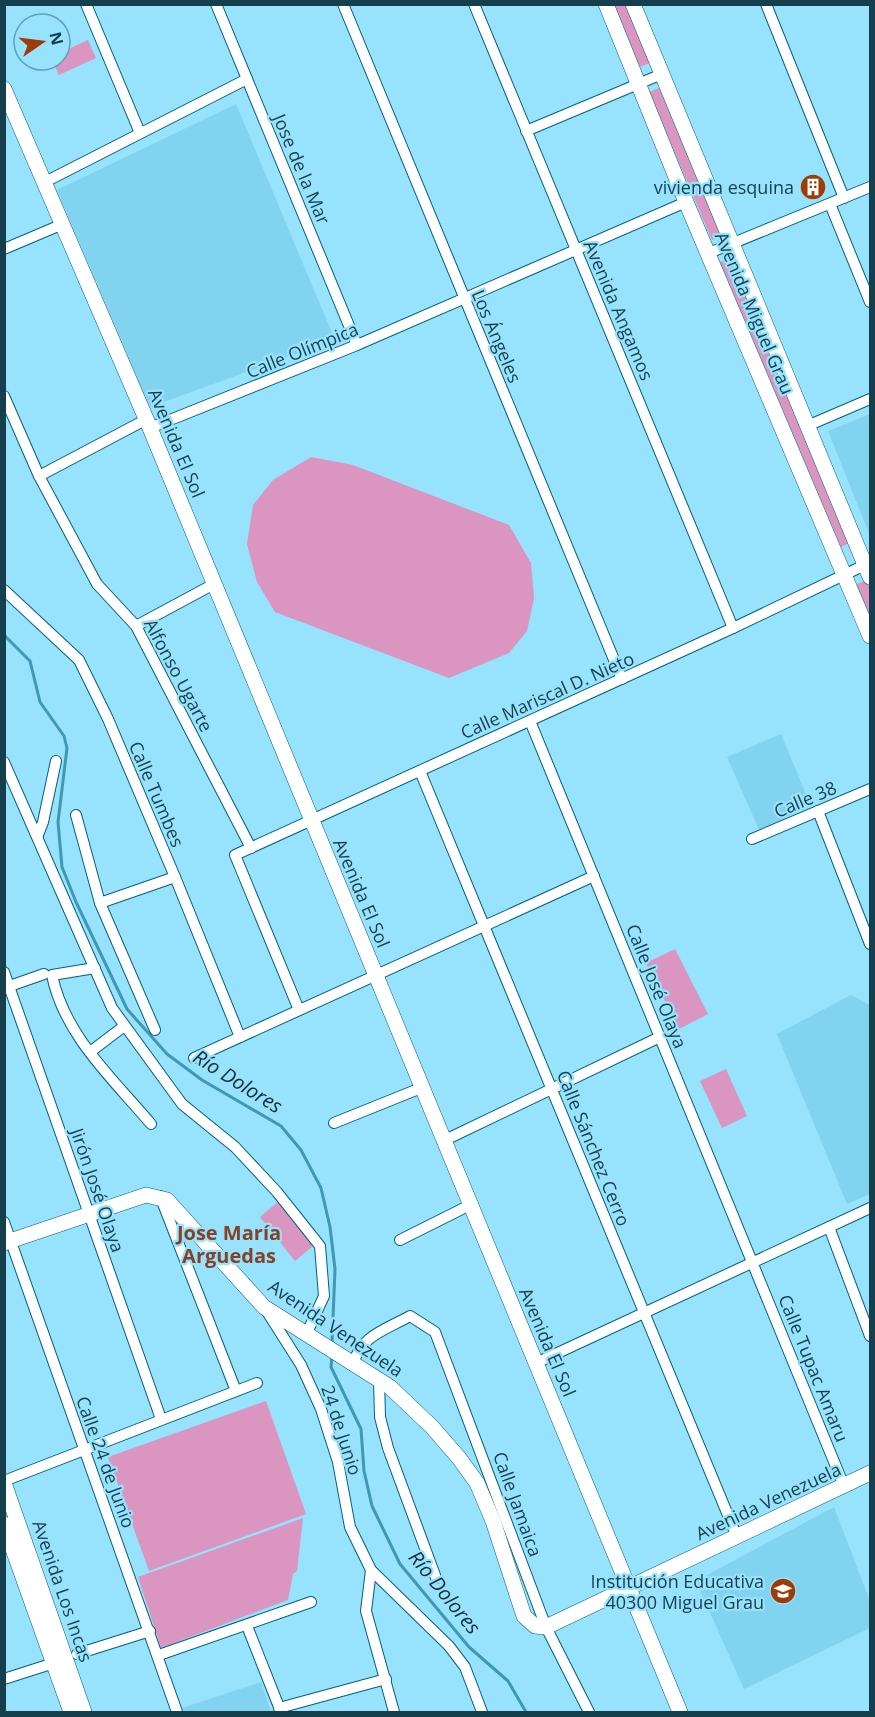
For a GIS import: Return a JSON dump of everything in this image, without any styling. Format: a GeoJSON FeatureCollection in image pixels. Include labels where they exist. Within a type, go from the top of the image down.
{"type":"FeatureCollection","features":[{"type":"Feature","properties":{"kind":"street"},"geometry":{"type":"LineString","coordinates":[[86,4],[140,133]]}},
{"type":"Feature","properties":{"kind":"street","name":"Jose de la Mar"},"geometry":{"type":"LineString","coordinates":[[216,4],[357,345]]}},
{"type":"Feature","properties":{"kind":"street","name":"Los Ángeles"},"geometry":{"type":"LineString","coordinates":[[343,4],[622,679]]}},
{"type":"Feature","properties":{"kind":"street","name":"Avenida Angamos"},"geometry":{"type":"LineString","coordinates":[[474,4],[734,628]]}},
{"type":"Feature","properties":{"kind":"street","name":"Avenida Miguel Grau"},"geometry":{"type":"LineString","coordinates":[[606,4],[686,202],[870,636]]}},
{"type":"Feature","properties":{"kind":"street","name":"Avenida Miguel Grau"},"geometry":{"type":"LineString","coordinates":[[633,4],[731,245],[869,568]]}},
{"type":"Feature","properties":{"kind":"street"},"geometry":{"type":"LineString","coordinates":[[766,4],[844,198]]}},
{"type":"Feature","properties":{"kind":"street"},"geometry":{"type":"LineString","coordinates":[[526,131],[662,74]]}},
{"type":"Feature","properties":{"kind":"street"},"geometry":{"type":"LineString","coordinates":[[45,182],[247,79]]}},
{"type":"Feature","properties":{"kind":"street","name":"Avenida El Sol"},"geometry":{"type":"LineString","coordinates":[[4,89],[148,423],[680,1713]]}},
{"type":"Feature","properties":{"kind":"street"},"geometry":{"type":"LineString","coordinates":[[709,253],[870,187]]}},
{"type":"Feature","properties":{"kind":"street","name":"Calle Olímpica"},"geometry":{"type":"LineString","coordinates":[[39,476],[148,423],[357,345],[686,202]]}},
{"type":"Feature","properties":{"kind":"street"},"geometry":{"type":"LineString","coordinates":[[830,204],[870,302]]}},
{"type":"Feature","properties":{"kind":"street"},"geometry":{"type":"LineString","coordinates":[[4,249],[63,224]]}},
{"type":"Feature","properties":{"kind":"street","name":"Alfonso Ugarte"},"geometry":{"type":"LineString","coordinates":[[4,396],[39,476],[97,584],[136,626],[251,848]]}},
{"type":"Feature","properties":{"kind":"street"},"geometry":{"type":"LineString","coordinates":[[807,426],[870,399]]}},
{"type":"Feature","properties":{"kind":"street","name":"Calle Mariscal D. Nieto"},"geometry":{"type":"LineString","coordinates":[[299,1010],[235,855],[734,628],[845,575],[869,568]]}},
{"type":"Feature","properties":{"kind":"street"},"geometry":{"type":"LineString","coordinates":[[136,626],[214,585]]}},
{"type":"Feature","properties":{"kind":"street","name":"Calle Tumbes"},"geometry":{"type":"LineString","coordinates":[[4,590],[79,660],[108,719],[240,1037]]}},
{"type":"Feature","properties":{"kind":"street","name":"Calle José Olaya"},"geometry":{"type":"LineString","coordinates":[[530,721],[753,1263]]}},
{"type":"Feature","properties":{"kind":"street"},"geometry":{"type":"LineString","coordinates":[[38,836],[44,822],[56,761]]}},
{"type":"Feature","properties":{"kind":"street"},"geometry":{"type":"LineString","coordinates":[[4,762],[123,1027],[182,1104],[235,1146],[277,1192],[320,1246],[324,1296],[311,1338]]}},
{"type":"Feature","properties":{"kind":"street","name":"Calle Sánchez Cerro"},"geometry":{"type":"LineString","coordinates":[[420,771],[737,1537]]}},
{"type":"Feature","properties":{"kind":"street","name":"Calle 38"},"geometry":{"type":"LineString","coordinates":[[752,839],[870,789]]}},
{"type":"Feature","properties":{"kind":"street"},"geometry":{"type":"LineString","coordinates":[[818,811],[870,944]]}},
{"type":"Feature","properties":{"kind":"street"},"geometry":{"type":"LineString","coordinates":[[76,815],[100,903],[155,1030]]}},
{"type":"Feature","properties":{"kind":"street"},"geometry":{"type":"LineString","coordinates":[[194,1058],[594,876]]}},
{"type":"Feature","properties":{"kind":"street"},"geometry":{"type":"LineString","coordinates":[[100,903],[175,877]]}},
{"type":"Feature","properties":{"kind":"street"},"geometry":{"type":"LineString","coordinates":[[95,968],[52,975],[65,1016],[90,1052],[151,1124]]}},
{"type":"Feature","properties":{"kind":"street","name":"Jirón José Olaya"},"geometry":{"type":"LineString","coordinates":[[4,972],[7,987],[161,1419]]}},
{"type":"Feature","properties":{"kind":"street"},"geometry":{"type":"LineString","coordinates":[[7,987],[44,974]]}},
{"type":"Feature","properties":{"kind":"street"},"geometry":{"type":"LineString","coordinates":[[90,1052],[123,1027]]}},
{"type":"Feature","properties":{"kind":"street"},"geometry":{"type":"LineString","coordinates":[[443,1141],[660,1037]]}},
{"type":"Feature","properties":{"kind":"street"},"geometry":{"type":"LineString","coordinates":[[334,1123],[421,1088]]}},
{"type":"Feature","properties":{"kind":"street"},"geometry":{"type":"LineString","coordinates":[[8,1242],[89,1214],[156,1196],[236,1391]]}},
{"type":"Feature","properties":{"kind":"street","name":"Avenida Venezuela"},"geometry":{"type":"LineString","coordinates":[[156,1196],[167,1200],[264,1307],[379,1380],[432,1426],[477,1483],[494,1521],[525,1616],[535,1626],[546,1627],[870,1473]]}},
{"type":"Feature","properties":{"kind":"street"},"geometry":{"type":"LineString","coordinates":[[400,1240],[470,1205]]}},
{"type":"Feature","properties":{"kind":"street"},"geometry":{"type":"LineString","coordinates":[[536,1364],[870,1208]]}},
{"type":"Feature","properties":{"kind":"street","name":"Calle 24 de Junio"},"geometry":{"type":"LineString","coordinates":[[4,1222],[8,1242],[159,1655],[177,1713]]}},
{"type":"Feature","properties":{"kind":"street"},"geometry":{"type":"LineString","coordinates":[[829,1227],[870,1336]]}},
{"type":"Feature","properties":{"kind":"street","name":"Calle Tupac Amaru"},"geometry":{"type":"LineString","coordinates":[[753,1263],[844,1486]]}},
{"type":"Feature","properties":{"kind":"street","name":"24 de Junio"},"geometry":{"type":"LineString","coordinates":[[264,1307],[301,1365],[321,1409],[338,1462],[350,1527],[371,1570]]}},
{"type":"Feature","properties":{"kind":"street","name":"Calle Jamaica"},"geometry":{"type":"LineString","coordinates":[[350,1363],[357,1349],[365,1341],[410,1316],[435,1332],[546,1627],[589,1713]]}},
{"type":"Feature","properties":{"kind":"street"},"geometry":{"type":"LineString","coordinates":[[379,1380],[380,1417],[388,1448],[436,1578]]}},
{"type":"Feature","properties":{"kind":"street"},"geometry":{"type":"LineString","coordinates":[[4,1482],[257,1383]]}},
{"type":"Feature","properties":{"kind":"street","name":"Avenida Los Incas"},"geometry":{"type":"LineString","coordinates":[[4,1482],[84,1713]]}},
{"type":"Feature","properties":{"kind":"street","name":"Avenida Los Incas"},"geometry":{"type":"LineString","coordinates":[[4,1524],[71,1713]]}},
{"type":"Feature","properties":{"kind":"street"},"geometry":{"type":"LineString","coordinates":[[371,1570],[366,1611],[394,1713]]}},
{"type":"Feature","properties":{"kind":"street"},"geometry":{"type":"LineString","coordinates":[[371,1570],[461,1662],[482,1713]]}},
{"type":"Feature","properties":{"kind":"street"},"geometry":{"type":"LineString","coordinates":[[159,1655],[310,1602]]}},
{"type":"Feature","properties":{"kind":"street"},"geometry":{"type":"LineString","coordinates":[[247,1626],[280,1710],[386,1679]]}},
{"type":"Feature","properties":{"kind":"street"},"geometry":{"type":"LineString","coordinates":[[77,1654],[150,1631]]}},
{"type":"Feature","properties":{"kind":"street"},"geometry":{"type":"LineString","coordinates":[[4,1679],[54,1663]]}},
{"type":"Feature","properties":{"kind":"shaded area"},"geometry":{"type":"Polygon","coordinates":[[[614,5],[629,5],[652,62],[640,67],[614,5]]]}},
{"type":"Feature","properties":{"kind":"shaded area"},"geometry":{"type":"Polygon","coordinates":[[[88,40],[96,58],[72,69],[72,47],[88,40]]]}},
{"type":"Feature","properties":{"kind":"shaded area"},"geometry":{"type":"Polygon","coordinates":[[[659,88],[722,235],[712,240],[649,92],[659,88]]]}},
{"type":"Feature","properties":{"kind":"shaded area"},"geometry":{"type":"Polygon","coordinates":[[[236,104],[335,340],[150,407],[57,190],[236,104]]]}},
{"type":"Feature","properties":{"kind":"shaded area"},"geometry":{"type":"Polygon","coordinates":[[[731,257],[852,542],[841,547],[720,262],[731,257]]]}},
{"type":"Feature","properties":{"kind":"shaded area"},"geometry":{"type":"Polygon","coordinates":[[[870,414],[870,536],[828,431],[870,414]]]}},
{"type":"Feature","properties":{"kind":"shaded area"},"geometry":{"type":"Polygon","coordinates":[[[311,457],[353,465],[509,525],[531,563],[534,598],[527,631],[509,653],[449,678],[275,612],[257,582],[247,544],[253,505],[273,480],[311,457]]]}},
{"type":"Feature","properties":{"kind":"shaded area"},"geometry":{"type":"Polygon","coordinates":[[[867,580],[870,587],[870,620],[855,585],[867,580]]]}},
{"type":"Feature","properties":{"kind":"shaded area"},"geometry":{"type":"Polygon","coordinates":[[[781,734],[810,804],[760,832],[727,757],[781,734]]]}},
{"type":"Feature","properties":{"kind":"shaded area"},"geometry":{"type":"Polygon","coordinates":[[[675,949],[708,1014],[679,1029],[646,963],[675,949]]]}},
{"type":"Feature","properties":{"kind":"shaded area"},"geometry":{"type":"Polygon","coordinates":[[[851,995],[870,1005],[870,1194],[847,1204],[777,1034],[851,995]]]}},
{"type":"Feature","properties":{"kind":"shaded area"},"geometry":{"type":"Polygon","coordinates":[[[726,1069],[747,1116],[722,1128],[700,1081],[726,1069]]]}},
{"type":"Feature","properties":{"kind":"shaded area"},"geometry":{"type":"Polygon","coordinates":[[[279,1201],[314,1245],[295,1261],[260,1217],[279,1201]]]}},
{"type":"Feature","properties":{"kind":"shaded area"},"geometry":{"type":"Polygon","coordinates":[[[266,1401],[306,1514],[149,1571],[108,1457],[266,1401]]]}},
{"type":"Feature","properties":{"kind":"shaded area","name":"Institución Educativa 40300 Miguel Grau"},"geometry":{"type":"Polygon","coordinates":[[[834,1507],[870,1601],[870,1628],[744,1689],[696,1581],[834,1507]]]}},
{"type":"Feature","properties":{"kind":"shaded area"},"geometry":{"type":"Polygon","coordinates":[[[303,1518],[297,1571],[293,1574],[288,1600],[161,1648],[138,1577],[303,1518]]]}},
{"type":"Feature","properties":{"kind":"shaded area"},"geometry":{"type":"Polygon","coordinates":[[[261,1682],[271,1712],[183,1712],[182,1708],[261,1682]]]}},
{"type":"Feature","properties":{"kind":"waterway","name":"Río Dolores"},"geometry":{"type":"LineString","coordinates":[[4,635],[30,661],[40,702],[64,736],[67,748],[58,822],[62,867],[76,902],[127,1009],[167,1054],[202,1080],[281,1126],[301,1150],[321,1188],[330,1227],[335,1269],[332,1343]]}},
{"type":"Feature","properties":{"kind":"waterway","name":"Río Dolores"},"geometry":{"type":"LineString","coordinates":[[332,1356],[331,1367],[361,1429],[364,1471],[372,1506],[400,1564],[469,1647],[508,1681],[526,1712]]}},
{"type":"Feature","properties":{"kind":"place","name":"vivienda esquina"},"geometry":{"type":"Point","coordinates":[813,187]}},
{"type":"Feature","properties":{"kind":"place","name":"Institución Educativa 40300 Miguel Grau"},"geometry":{"type":"Point","coordinates":[783,1591]}},
{"type":"Feature","properties":{"kind":"district","name":"Jose María Arguedas"},"geometry":{"type":"Point","coordinates":[229,1244]}}]}
